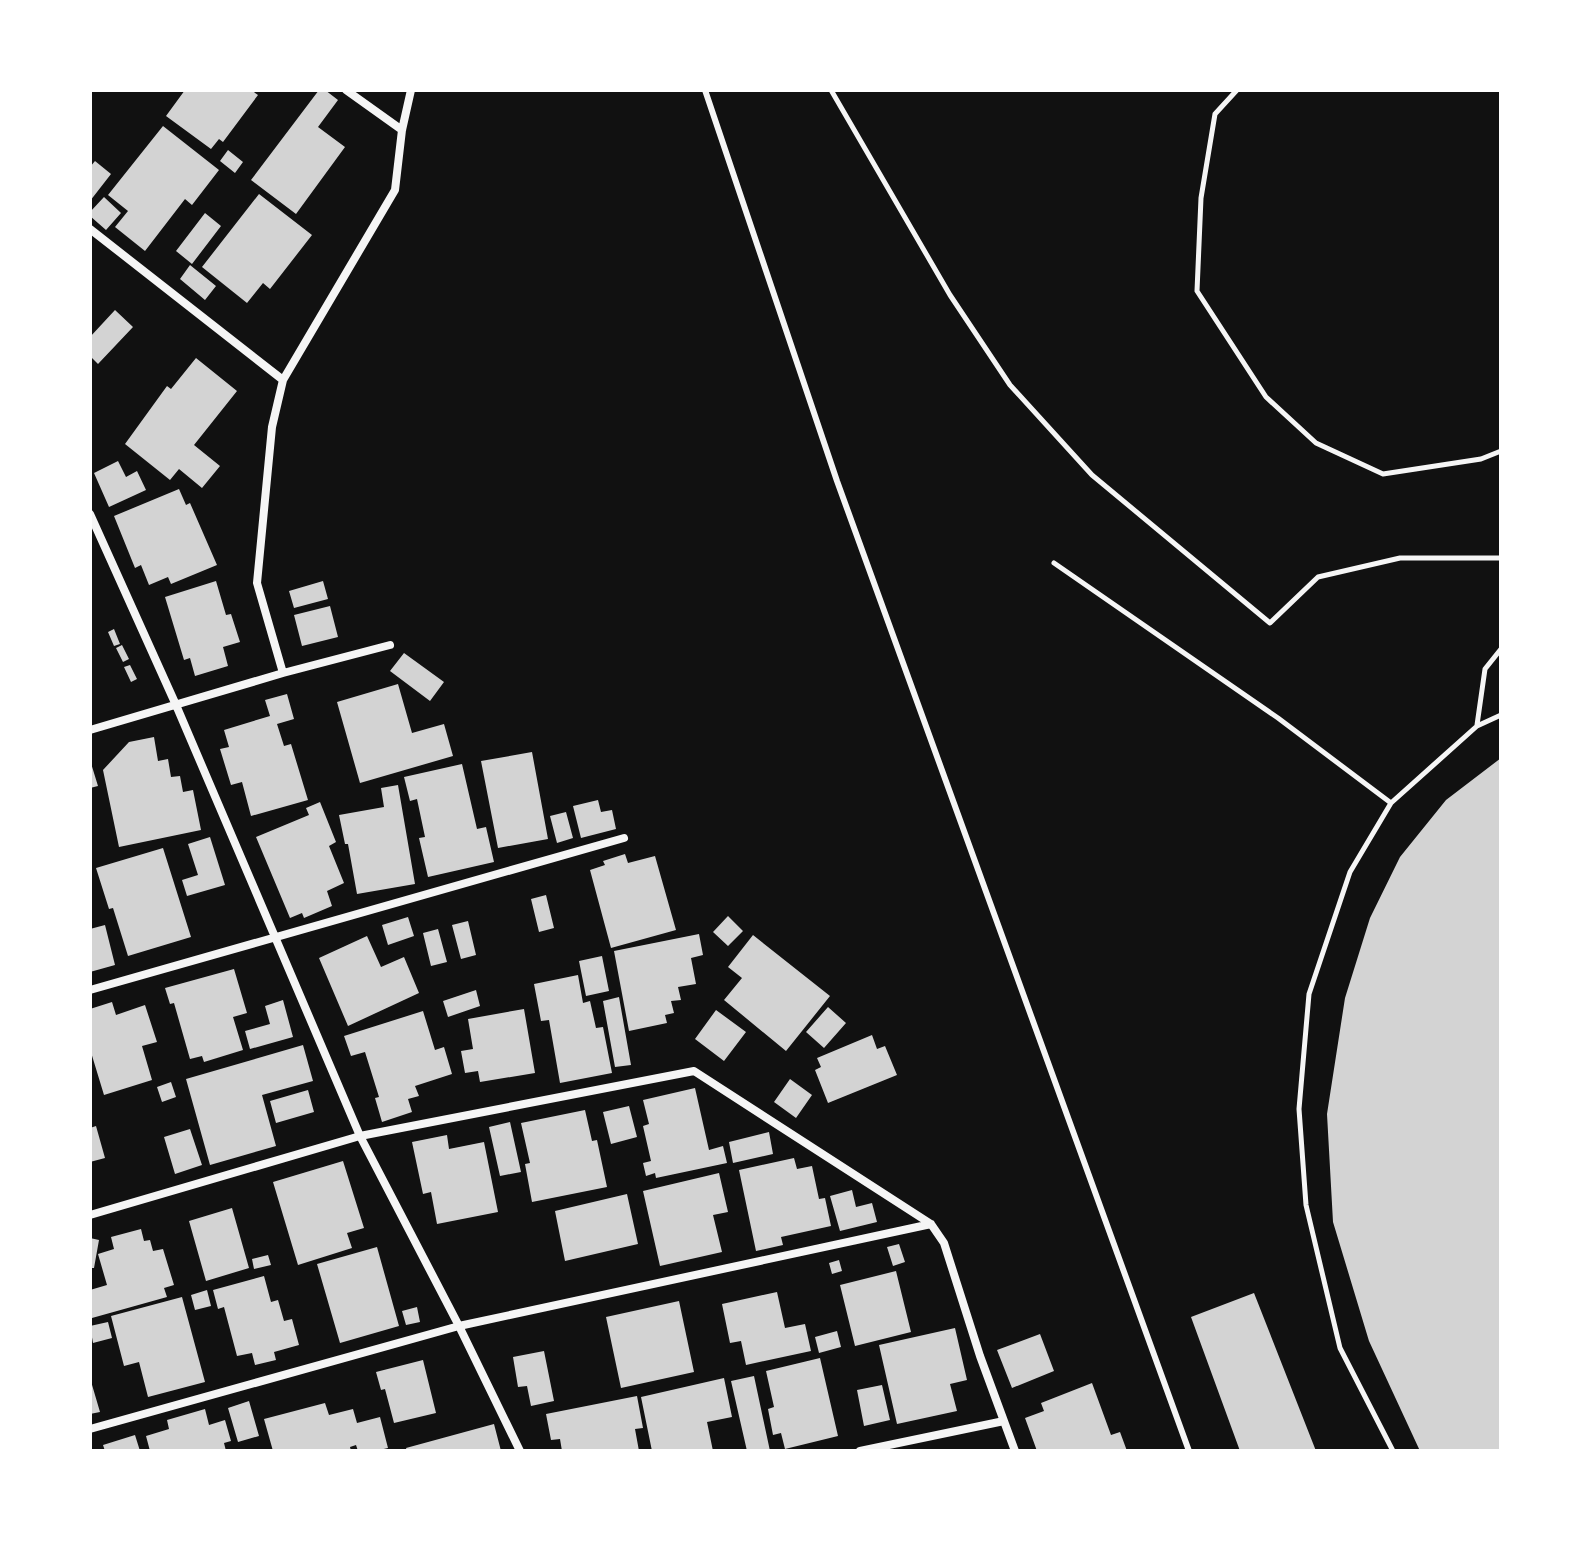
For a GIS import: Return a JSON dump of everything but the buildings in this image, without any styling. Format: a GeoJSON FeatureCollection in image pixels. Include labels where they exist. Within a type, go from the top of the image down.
{"type":"FeatureCollection","features":[{"type":"Feature","properties":{"kind":"street"},"geometry":{"type":"LineString","coordinates":[[346,90],[402,130]]}},
{"type":"Feature","properties":{"kind":"street"},"geometry":{"type":"LineString","coordinates":[[283,673],[257,583],[272,427],[283,380],[395,190],[402,130],[411,90]]}},
{"type":"Feature","properties":{"kind":"street"},"geometry":{"type":"LineString","coordinates":[[90,229],[283,380]]}},
{"type":"Feature","properties":{"kind":"street"},"geometry":{"type":"LineString","coordinates":[[90,514],[176,705],[360,1136],[520,1451]]}},
{"type":"Feature","properties":{"kind":"street"},"geometry":{"type":"LineString","coordinates":[[90,730],[390,645]]}},
{"type":"Feature","properties":{"kind":"street"},"geometry":{"type":"LineString","coordinates":[[90,990],[624,838]]}},
{"type":"Feature","properties":{"kind":"street"},"geometry":{"type":"LineString","coordinates":[[90,1215],[360,1136],[694,1071],[931,1224],[944,1243],[980,1356],[1015,1451]]}},
{"type":"Feature","properties":{"kind":"street"},"geometry":{"type":"LineString","coordinates":[[90,1429],[459,1326],[931,1224]]}},
{"type":"Feature","properties":{"kind":"street"},"geometry":{"type":"LineString","coordinates":[[860,1451],[1004,1421]]}},
{"type":"Feature","properties":{"kind":"lane"},"geometry":{"type":"LineString","coordinates":[[705,90],[837,481],[1189,1451]]}},
{"type":"Feature","properties":{"kind":"path"},"geometry":{"type":"LineString","coordinates":[[831,90],[950,295],[1010,385],[1092,475],[1270,623],[1318,577],[1400,558],[1501,558]]}},
{"type":"Feature","properties":{"kind":"path"},"geometry":{"type":"LineString","coordinates":[[1237,90],[1215,114],[1201,198],[1197,291],[1266,397],[1316,443],[1383,474],[1481,459],[1501,451]]}},
{"type":"Feature","properties":{"kind":"path"},"geometry":{"type":"LineString","coordinates":[[1054,563],[1278,718],[1391,803]]}},
{"type":"Feature","properties":{"kind":"path"},"geometry":{"type":"LineString","coordinates":[[1477,726],[1485,669],[1501,649]]}},
{"type":"Feature","properties":{"kind":"path"},"geometry":{"type":"LineString","coordinates":[[1393,1451],[1340,1348],[1306,1205],[1299,1109],[1309,994],[1350,872],[1391,803],[1477,726],[1501,715]]}}]}
